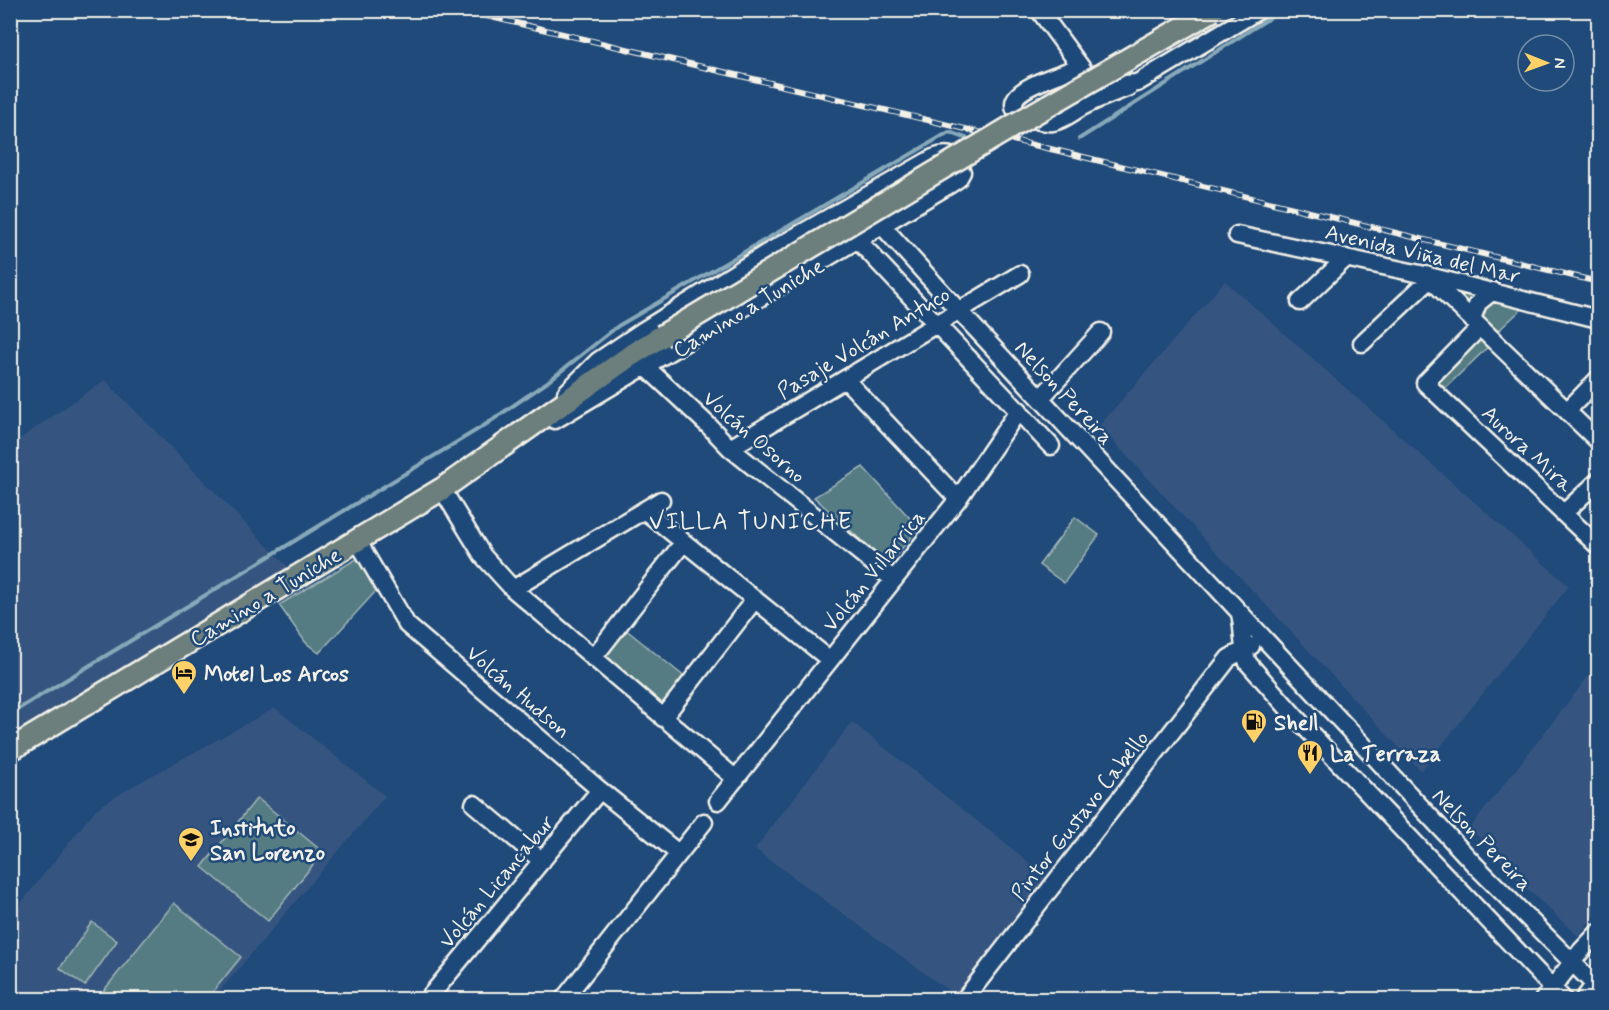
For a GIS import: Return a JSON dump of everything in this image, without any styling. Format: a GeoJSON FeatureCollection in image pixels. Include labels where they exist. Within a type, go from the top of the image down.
{"type":"FeatureCollection","features":[{"type":"Feature","properties":{"kind":"main road","name":"Camino a Tuniche"},"geometry":{"type":"LineString","coordinates":[[10,750],[442,489],[662,336],[1016,123],[1213,10]]}},
{"type":"Feature","properties":{"kind":"street"},"geometry":{"type":"LineString","coordinates":[[1039,10],[1089,78],[1098,82],[1120,85],[1137,83]]}},
{"type":"Feature","properties":{"kind":"street"},"geometry":{"type":"LineString","coordinates":[[1079,67],[1026,88],[1017,95],[1014,101],[1014,107],[1018,113],[1044,122],[1064,119],[1086,105],[1137,83],[1259,10]]}},
{"type":"Feature","properties":{"kind":"street","name":"Camino a Tuniche"},"geometry":{"type":"LineString","coordinates":[[515,438],[556,420],[882,226],[958,179],[962,172],[960,164],[953,155],[933,158],[765,254],[598,361],[536,423]]}},
{"type":"Feature","properties":{"kind":"street","name":"Nelson Pereira"},"geometry":{"type":"LineString","coordinates":[[859,200],[959,311],[1474,865],[1597,984]]}},
{"type":"Feature","properties":{"kind":"street","name":"Nelson Pereira"},"geometry":{"type":"LineString","coordinates":[[835,214],[857,241],[1052,446]]}},
{"type":"Feature","properties":{"kind":"street","name":"Avenida Viña del Mar"},"geometry":{"type":"LineString","coordinates":[[1237,235],[1493,291],[1599,319]]}},
{"type":"Feature","properties":{"kind":"street"},"geometry":{"type":"LineString","coordinates":[[1300,302],[1346,258]]}},
{"type":"Feature","properties":{"kind":"street","name":"Pasaje Volcán Antuco"},"geometry":{"type":"LineString","coordinates":[[730,448],[1020,274]]}},
{"type":"Feature","properties":{"kind":"street"},"geometry":{"type":"LineString","coordinates":[[1362,343],[1428,277],[1599,441]]}},
{"type":"Feature","properties":{"kind":"street"},"geometry":{"type":"LineString","coordinates":[[1476,323],[1479,303],[1493,291]]}},
{"type":"Feature","properties":{"kind":"street","name":"Aurora Mira"},"geometry":{"type":"LineString","coordinates":[[1476,323],[1425,383],[1599,546]]}},
{"type":"Feature","properties":{"kind":"street"},"geometry":{"type":"LineString","coordinates":[[1019,410],[1046,404],[1101,332]]}},
{"type":"Feature","properties":{"kind":"street","name":"Volcán Osorno"},"geometry":{"type":"LineString","coordinates":[[646,367],[730,448],[894,580]]}},
{"type":"Feature","properties":{"kind":"street"},"geometry":{"type":"LineString","coordinates":[[845,379],[958,499]]}},
{"type":"Feature","properties":{"kind":"street"},"geometry":{"type":"LineString","coordinates":[[1567,411],[1599,379]]}},
{"type":"Feature","properties":{"kind":"street","name":"Volcán Villarrica"},"geometry":{"type":"LineString","coordinates":[[718,801],[958,499],[1019,410]]}},
{"type":"Feature","properties":{"kind":"street"},"geometry":{"type":"LineString","coordinates":[[1564,513],[1599,481]]}},
{"type":"Feature","properties":{"kind":"street"},"geometry":{"type":"LineString","coordinates":[[442,489],[483,556],[513,589],[736,779]]}},
{"type":"Feature","properties":{"kind":"street"},"geometry":{"type":"LineString","coordinates":[[513,589],[662,500]]}},
{"type":"Feature","properties":{"kind":"street"},"geometry":{"type":"LineString","coordinates":[[644,510],[830,660]]}},
{"type":"Feature","properties":{"kind":"street","name":"Volcán Hudson"},"geometry":{"type":"LineString","coordinates":[[357,540],[407,625],[600,790],[678,853]]}},
{"type":"Feature","properties":{"kind":"street"},"geometry":{"type":"LineString","coordinates":[[593,658],[683,543]]}},
{"type":"Feature","properties":{"kind":"street"},"geometry":{"type":"LineString","coordinates":[[663,718],[755,599]]}},
{"type":"Feature","properties":{"kind":"street"},"geometry":{"type":"LineString","coordinates":[[1236,653],[1243,630],[1240,614]]}},
{"type":"Feature","properties":{"kind":"street"},"geometry":{"type":"LineString","coordinates":[[1236,653],[1256,645],[1271,647]]}},
{"type":"Feature","properties":{"kind":"street"},"geometry":{"type":"LineString","coordinates":[[1236,653],[1248,663],[1300,722],[1452,881],[1553,995],[1572,962],[1599,933]]}},
{"type":"Feature","properties":{"kind":"street","name":"Pintor Gustavo Cabello"},"geometry":{"type":"LineString","coordinates":[[964,999],[1236,653]]}},
{"type":"Feature","properties":{"kind":"street"},"geometry":{"type":"LineString","coordinates":[[1275,694],[1292,688],[1295,684],[1295,674]]}},
{"type":"Feature","properties":{"kind":"street"},"geometry":{"type":"LineString","coordinates":[[1300,722],[1307,707],[1312,704],[1325,704]]}},
{"type":"Feature","properties":{"kind":"street","name":"Volcán Licancabur"},"geometry":{"type":"LineString","coordinates":[[427,999],[600,790]]}},
{"type":"Feature","properties":{"kind":"street"},"geometry":{"type":"LineString","coordinates":[[1387,812],[1407,792]]}},
{"type":"Feature","properties":{"kind":"street"},"geometry":{"type":"LineString","coordinates":[[474,804],[542,861]]}},
{"type":"Feature","properties":{"kind":"street"},"geometry":{"type":"LineString","coordinates":[[563,999],[704,822]]}},
{"type":"Feature","properties":{"kind":"street"},"geometry":{"type":"LineString","coordinates":[[1452,881],[1474,865]]}},
{"type":"Feature","properties":{"kind":"street"},"geometry":{"type":"LineString","coordinates":[[1582,999],[1597,984]]}},
{"type":"Feature","properties":{"kind":"shaded area"},"geometry":{"type":"Polygon","coordinates":[[[1225,281],[1569,586],[1421,771],[1099,426],[1225,281]]]}},
{"type":"Feature","properties":{"kind":"shaded area"},"geometry":{"type":"Polygon","coordinates":[[[105,380],[288,567],[11,736],[11,445],[105,380]]]}},
{"type":"Feature","properties":{"kind":"shaded area"},"geometry":{"type":"Polygon","coordinates":[[[1598,664],[1598,912],[1578,936],[1523,885],[1470,828],[1598,664]]]}},
{"type":"Feature","properties":{"kind":"shaded area","name":"Instituto San Lorenzo"},"geometry":{"type":"Polygon","coordinates":[[[275,708],[385,796],[213,999],[11,999],[10,917],[96,809],[131,787],[275,708]]]}},
{"type":"Feature","properties":{"kind":"shaded area"},"geometry":{"type":"Polygon","coordinates":[[[852,722],[1049,878],[957,997],[755,849],[852,722]]]}},
{"type":"Feature","properties":{"kind":"green space"},"geometry":{"type":"Polygon","coordinates":[[[1455,293],[1524,307],[1497,332],[1455,293]]]}},
{"type":"Feature","properties":{"kind":"green space"},"geometry":{"type":"Polygon","coordinates":[[[1480,327],[1494,341],[1438,395],[1425,383],[1480,327]]]}},
{"type":"Feature","properties":{"kind":"green space"},"geometry":{"type":"Polygon","coordinates":[[[863,467],[919,528],[888,565],[814,497],[863,467]]]}},
{"type":"Feature","properties":{"kind":"green space"},"geometry":{"type":"Polygon","coordinates":[[[1075,517],[1099,535],[1064,583],[1039,565],[1075,517]]]}},
{"type":"Feature","properties":{"kind":"green space"},"geometry":{"type":"Polygon","coordinates":[[[358,558],[378,589],[319,653],[306,643],[279,605],[358,558]]]}},
{"type":"Feature","properties":{"kind":"green space"},"geometry":{"type":"Polygon","coordinates":[[[624,628],[686,678],[664,705],[603,656],[624,628]]]}},
{"type":"Feature","properties":{"kind":"green space"},"geometry":{"type":"Polygon","coordinates":[[[257,798],[323,852],[268,921],[202,867],[257,798]]]}},
{"type":"Feature","properties":{"kind":"green space"},"geometry":{"type":"Polygon","coordinates":[[[174,903],[241,957],[207,999],[97,999],[174,903]]]}},
{"type":"Feature","properties":{"kind":"green space"},"geometry":{"type":"Polygon","coordinates":[[[92,922],[117,941],[85,986],[60,968],[92,922]]]}},
{"type":"Feature","properties":{"kind":"waterway"},"geometry":{"type":"LineString","coordinates":[[1079,139],[1282,10]]}},
{"type":"Feature","properties":{"kind":"waterway"},"geometry":{"type":"LineString","coordinates":[[10,714],[485,425],[546,383],[618,326],[949,132],[968,139]]}},
{"type":"Feature","properties":{"kind":"railway"},"geometry":{"type":"LineString","coordinates":[[461,10],[1059,151],[1598,282]]}},
{"type":"Feature","properties":{"kind":"place","name":"Motel Los Arcos"},"geometry":{"type":"Point","coordinates":[184,696]}},
{"type":"Feature","properties":{"kind":"place","name":"Shell"},"geometry":{"type":"Point","coordinates":[1254,745]}},
{"type":"Feature","properties":{"kind":"place","name":"La Terraza"},"geometry":{"type":"Point","coordinates":[1310,776]}},
{"type":"Feature","properties":{"kind":"place","name":"Instituto San Lorenzo"},"geometry":{"type":"Point","coordinates":[191,863]}},
{"type":"Feature","properties":{"kind":"district","name":"VILLA TUNICHE"},"geometry":{"type":"Point","coordinates":[751,521]}}]}
